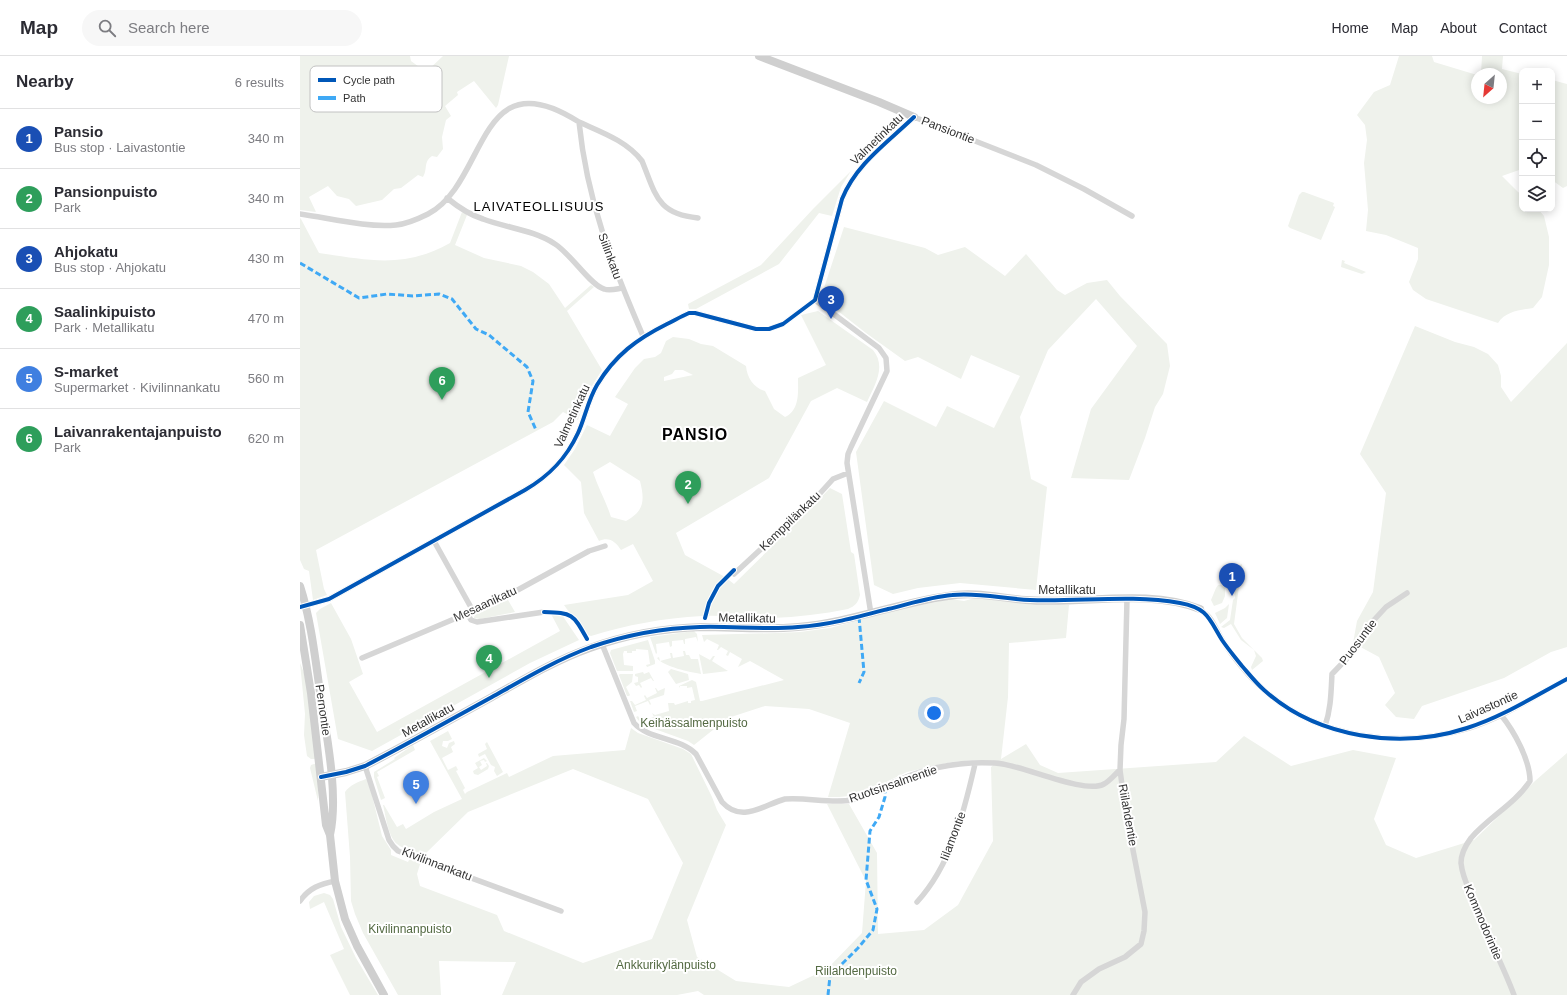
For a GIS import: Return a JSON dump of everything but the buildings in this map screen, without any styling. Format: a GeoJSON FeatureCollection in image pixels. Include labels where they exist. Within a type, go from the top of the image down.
{"type":"FeatureCollection","features":[{"type":"Feature","properties":{"kind":"street","name":"Pansiontie"},"geometry":{"type":"LineString","coordinates":[[758,56],[1036,164],[1132,216]]}},
{"type":"Feature","properties":{"kind":"street"},"geometry":{"type":"LineString","coordinates":[[543,99],[563,109],[578,122],[616,139],[638,156],[642,161],[658,199],[669,210],[677,214],[698,218]]}},
{"type":"Feature","properties":{"kind":"street"},"geometry":{"type":"LineString","coordinates":[[300,214],[353,222],[397,225],[429,214],[446,198],[459,180],[486,126],[501,106]]}},
{"type":"Feature","properties":{"kind":"street","name":"Valmetinkatu"},"geometry":{"type":"LineString","coordinates":[[303,606],[329,599],[529,488],[553,471],[565,456],[578,433],[588,405],[600,381],[622,354],[643,336],[689,313],[695,313],[756,328],[769,328],[783,324],[815,300],[846,187],[853,176],[868,159],[914,117]]}},
{"type":"Feature","properties":{"kind":"street","name":"Siilinkatu"},"geometry":{"type":"LineString","coordinates":[[578,122],[592,203],[603,238],[622,288],[643,336]]}},
{"type":"Feature","properties":{"kind":"street"},"geometry":{"type":"LineString","coordinates":[[446,198],[457,207],[482,219],[537,235],[554,243],[569,254],[592,281],[601,288],[609,290],[622,288]]}},
{"type":"Feature","properties":{"kind":"street"},"geometry":{"type":"LineString","coordinates":[[815,300],[879,348],[884,354],[887,362],[886,376],[848,454],[848,472],[871,614]]}},
{"type":"Feature","properties":{"kind":"street","name":"Kemppilänkatu"},"geometry":{"type":"LineString","coordinates":[[734,574],[814,500],[833,479],[848,472]]}},
{"type":"Feature","properties":{"kind":"street"},"geometry":{"type":"LineString","coordinates":[[434,541],[473,611]]}},
{"type":"Feature","properties":{"kind":"street","name":"Mesaanikatu"},"geometry":{"type":"LineString","coordinates":[[362,658],[473,611],[514,592],[589,551],[605,546]]}},
{"type":"Feature","properties":{"kind":"street","name":"Pernontie"},"geometry":{"type":"LineString","coordinates":[[300,586],[303,606],[315,656],[331,775],[332,826],[330,835]]}},
{"type":"Feature","properties":{"kind":"street","name":"Puosuntie"},"geometry":{"type":"LineString","coordinates":[[1325,726],[1332,674],[1356,649],[1374,620],[1386,607],[1407,592]]}},
{"type":"Feature","properties":{"kind":"street","name":"Metallikatu"},"geometry":{"type":"LineString","coordinates":[[321,776],[346,772],[365,766],[552,664],[602,644],[662,630],[700,627],[799,627],[829,623],[952,595],[989,596],[1027,600],[1079,601],[1148,599],[1178,603],[1200,609]]}},
{"type":"Feature","properties":{"kind":"street","name":"Riilahdentie"},"geometry":{"type":"LineString","coordinates":[[1073,995],[1081,982],[1099,969],[1125,957],[1141,944],[1144,931],[1145,912],[1126,814],[1120,770],[1120,745],[1124,719],[1127,599]]}},
{"type":"Feature","properties":{"kind":"street","name":"Laivastontie"},"geometry":{"type":"LineString","coordinates":[[1200,609],[1210,618],[1228,649],[1263,690],[1298,713],[1325,726],[1351,733],[1374,737],[1413,739],[1452,733],[1501,715],[1567,679]]}},
{"type":"Feature","properties":{"kind":"street"},"geometry":{"type":"LineString","coordinates":[[467,613],[471,620],[477,622],[544,612]]}},
{"type":"Feature","properties":{"kind":"street","name":"Pernontie"},"geometry":{"type":"LineString","coordinates":[[300,625],[311,694],[326,825],[330,835],[335,882],[341,906],[350,931],[384,995]]}},
{"type":"Feature","properties":{"kind":"street","name":"Ruotsinsalmentie"},"geometry":{"type":"LineString","coordinates":[[602,644],[632,718],[637,726],[648,732],[682,744],[692,750],[696,754],[722,802],[726,807],[739,812],[754,812],[785,799],[854,800],[920,772],[934,768],[996,763],[1079,785],[1095,787],[1105,784],[1120,770]]}},
{"type":"Feature","properties":{"kind":"street","name":"Kommodorintie"},"geometry":{"type":"LineString","coordinates":[[1501,715],[1512,732],[1528,764],[1530,781],[1524,791],[1493,817],[1472,838],[1463,852],[1461,864],[1464,877],[1477,912],[1514,995]]}},
{"type":"Feature","properties":{"kind":"street","name":"Iilamontie"},"geometry":{"type":"LineString","coordinates":[[917,902],[934,881],[954,840],[967,799],[975,764]]}},
{"type":"Feature","properties":{"kind":"street","name":"Kivilinnankatu"},"geometry":{"type":"LineString","coordinates":[[365,766],[390,840],[398,851],[561,911]]}},
{"type":"Feature","properties":{"kind":"street"},"geometry":{"type":"LineString","coordinates":[[300,900],[312,889],[323,884],[335,882]]}},
{"type":"Feature","properties":{"kind":"green space"},"geometry":{"type":"Polygon","coordinates":[[[300,56],[410,56],[411,61],[418,66],[310,66],[310,112],[442,112],[442,66],[432,66],[443,56],[509,56],[498,105],[496,108],[474,81],[457,92],[458,95],[445,106],[451,116],[446,120],[442,137],[443,149],[437,157],[432,156],[429,158],[423,177],[418,175],[401,188],[394,189],[382,200],[356,206],[349,199],[337,196],[328,186],[309,197],[316,212],[300,210],[300,56]]]}},
{"type":"Feature","properties":{"kind":"green space"},"geometry":{"type":"Polygon","coordinates":[[[1399,56],[1432,56],[1434,62],[1471,73],[1471,104],[1507,104],[1507,70],[1519,73],[1519,170],[1502,176],[1519,192],[1519,212],[1541,212],[1544,216],[1549,237],[1549,265],[1542,297],[1533,308],[1518,310],[1505,316],[1498,323],[1426,299],[1413,290],[1409,282],[1418,259],[1418,248],[1386,235],[1366,231],[1368,210],[1364,163],[1367,140],[1365,125],[1357,115],[1374,92],[1390,85],[1399,56]]]}},
{"type":"Feature","properties":{"kind":"green space"},"geometry":{"type":"Polygon","coordinates":[[[1482,56],[1503,56],[1502,68],[1481,68],[1482,56]]]}},
{"type":"Feature","properties":{"kind":"green space"},"geometry":{"type":"Polygon","coordinates":[[[1555,81],[1567,84],[1567,186],[1563,188],[1555,182],[1555,81]]]}},
{"type":"Feature","properties":{"kind":"green space"},"geometry":{"type":"Polygon","coordinates":[[[851,171],[841,187],[832,216],[819,213],[779,264],[696,309],[689,309],[688,304],[761,265],[851,171]]]}},
{"type":"Feature","properties":{"kind":"green space"},"geometry":{"type":"Polygon","coordinates":[[[1302,192],[1334,203],[1333,206],[1335,207],[1321,240],[1288,226],[1299,195],[1302,192]]]}},
{"type":"Feature","properties":{"kind":"green space"},"geometry":{"type":"Polygon","coordinates":[[[462,212],[467,215],[455,245],[484,258],[521,266],[533,272],[549,284],[565,308],[591,285],[594,287],[567,311],[602,370],[587,394],[578,420],[563,412],[553,422],[316,550],[324,589],[327,595],[313,600],[309,571],[304,569],[300,560],[300,218],[319,253],[370,260],[386,260],[417,257],[450,243],[462,212]]]}},
{"type":"Feature","properties":{"kind":"green space"},"geometry":{"type":"Polygon","coordinates":[[[844,227],[925,248],[938,255],[965,247],[1005,276],[1026,254],[1057,290],[1065,295],[1087,283],[1107,280],[1120,296],[1167,344],[1170,366],[1163,394],[1155,407],[1129,480],[1071,478],[1091,409],[1137,346],[1096,299],[1048,350],[1020,417],[1031,479],[1047,487],[1036,590],[960,583],[918,588],[893,594],[874,585],[856,452],[884,401],[936,427],[947,406],[994,428],[1020,376],[971,355],[961,379],[918,357],[905,361],[829,304],[824,295],[824,288],[844,227]]]}},
{"type":"Feature","properties":{"kind":"green space"},"geometry":{"type":"Polygon","coordinates":[[[1342,260],[1345,261],[1344,263],[1366,272],[1362,274],[1341,267],[1342,260]]]}},
{"type":"Feature","properties":{"kind":"green space"},"geometry":{"type":"Polygon","coordinates":[[[818,311],[873,350],[877,356],[879,370],[876,383],[867,402],[837,388],[811,401],[769,478],[676,533],[685,555],[725,577],[734,584],[830,488],[842,494],[851,552],[854,554],[860,595],[857,602],[848,609],[810,615],[772,618],[702,616],[673,618],[591,636],[585,634],[564,605],[628,595],[653,581],[633,544],[621,550],[612,541],[606,539],[599,541],[584,513],[581,482],[564,465],[575,449],[587,425],[610,436],[628,404],[615,397],[635,368],[644,359],[655,357],[661,353],[666,341],[673,337],[689,339],[701,344],[713,346],[746,366],[748,375],[754,385],[765,391],[774,409],[785,417],[790,414],[796,405],[798,395],[798,378],[826,365],[801,315],[818,311]],[[675,370],[672,374],[664,377],[664,381],[693,375],[683,370],[675,370]],[[610,462],[593,472],[611,517],[626,521],[640,509],[642,505],[643,500],[640,481],[610,462]]]}},
{"type":"Feature","properties":{"kind":"green space"},"geometry":{"type":"Polygon","coordinates":[[[1415,326],[1455,342],[1474,347],[1488,354],[1498,365],[1501,376],[1501,387],[1511,402],[1567,343],[1567,647],[1551,652],[1504,678],[1422,706],[1414,719],[1396,717],[1385,705],[1395,693],[1379,657],[1353,643],[1357,621],[1373,592],[1386,493],[1360,454],[1415,326]]]}},
{"type":"Feature","properties":{"kind":"green space"},"geometry":{"type":"Polygon","coordinates":[[[1242,564],[1234,624],[1242,638],[1254,650],[1241,640],[1231,624],[1224,628],[1221,627],[1230,620],[1233,600],[1235,598],[1234,585],[1229,577],[1232,569],[1242,564]]]}},
{"type":"Feature","properties":{"kind":"green space"},"geometry":{"type":"Polygon","coordinates":[[[1218,585],[1225,588],[1225,596],[1222,603],[1214,606],[1211,600],[1218,585]]]}},
{"type":"Feature","properties":{"kind":"green space"},"geometry":{"type":"Polygon","coordinates":[[[975,598],[1029,604],[1069,605],[1066,638],[1009,643],[1008,697],[1001,759],[1026,744],[1040,765],[1058,773],[1216,762],[1244,736],[1291,766],[1353,750],[1396,758],[1374,819],[1386,845],[1416,858],[1474,840],[1535,781],[1567,753],[1567,995],[704,995],[698,991],[677,995],[502,995],[516,962],[439,961],[441,995],[398,995],[363,933],[351,901],[350,857],[345,792],[349,787],[357,783],[366,779],[369,783],[382,836],[391,850],[391,855],[408,862],[410,858],[421,861],[417,874],[420,886],[497,915],[504,931],[583,963],[652,939],[683,863],[648,799],[573,769],[468,812],[424,855],[400,846],[391,836],[383,805],[397,827],[403,824],[406,829],[434,812],[462,799],[430,741],[448,731],[452,739],[443,741],[442,746],[447,748],[449,743],[454,741],[455,744],[451,747],[453,752],[442,758],[448,770],[456,766],[458,770],[456,771],[465,788],[463,790],[465,794],[507,773],[509,777],[553,756],[625,750],[631,728],[638,733],[683,749],[691,754],[717,810],[726,825],[687,920],[697,957],[736,981],[789,987],[827,969],[862,933],[866,881],[827,804],[849,804],[877,853],[878,934],[924,930],[958,905],[993,841],[991,767],[997,762],[976,760],[952,762],[907,772],[859,795],[828,797],[850,723],[809,709],[765,706],[728,718],[694,745],[688,741],[641,724],[636,717],[638,716],[641,721],[654,717],[652,713],[655,715],[669,711],[668,703],[674,703],[675,705],[688,701],[688,703],[691,703],[691,701],[695,700],[692,687],[687,688],[687,686],[680,686],[679,688],[679,686],[692,680],[696,682],[700,701],[702,701],[784,680],[750,661],[738,667],[742,659],[730,652],[728,656],[726,655],[728,651],[721,647],[717,650],[719,645],[707,639],[704,642],[702,635],[800,632],[830,628],[901,609],[951,599],[964,601],[975,598]]]}},
{"type":"Feature","properties":{"kind":"green space"},"geometry":{"type":"Polygon","coordinates":[[[508,600],[515,612],[480,619],[474,618],[475,613],[508,600]]]}},
{"type":"Feature","properties":{"kind":"green space"},"geometry":{"type":"Polygon","coordinates":[[[331,603],[351,639],[363,674],[349,682],[377,732],[560,631],[551,614],[562,615],[579,640],[530,663],[372,751],[338,739],[316,613],[331,603]]]}},
{"type":"Feature","properties":{"kind":"green space"},"geometry":{"type":"Polygon","coordinates":[[[1229,604],[1227,618],[1220,624],[1215,613],[1225,608],[1229,604]]]}},
{"type":"Feature","properties":{"kind":"green space"},"geometry":{"type":"Polygon","coordinates":[[[694,631],[697,634],[698,642],[696,637],[685,639],[685,644],[683,640],[672,641],[672,646],[670,647],[669,642],[656,644],[656,654],[650,637],[694,631]]]}},
{"type":"Feature","properties":{"kind":"green space"},"geometry":{"type":"Polygon","coordinates":[[[648,640],[655,664],[647,667],[646,665],[650,664],[648,650],[636,649],[636,651],[632,651],[632,653],[627,653],[627,651],[624,651],[624,665],[633,666],[633,671],[617,671],[610,653],[611,650],[648,640]]]}},
{"type":"Feature","properties":{"kind":"green space"},"geometry":{"type":"Polygon","coordinates":[[[1254,650],[1263,661],[1252,670],[1251,667],[1256,656],[1254,650]]]}},
{"type":"Feature","properties":{"kind":"green space"},"geometry":{"type":"Polygon","coordinates":[[[683,651],[685,651],[686,655],[689,655],[691,659],[698,659],[701,674],[678,669],[660,661],[671,658],[670,653],[672,653],[673,658],[684,656],[683,651]]]}},
{"type":"Feature","properties":{"kind":"green space"},"geometry":{"type":"Polygon","coordinates":[[[699,654],[710,660],[713,656],[715,656],[712,661],[728,671],[703,674],[699,654]]]}},
{"type":"Feature","properties":{"kind":"green space"},"geometry":{"type":"Polygon","coordinates":[[[300,663],[307,680],[316,759],[311,759],[307,756],[304,735],[305,714],[300,663]]]}},
{"type":"Feature","properties":{"kind":"green space"},"geometry":{"type":"Polygon","coordinates":[[[671,669],[688,674],[689,680],[676,684],[668,672],[671,669]]]}},
{"type":"Feature","properties":{"kind":"green space"},"geometry":{"type":"Polygon","coordinates":[[[643,672],[644,674],[649,672],[654,681],[651,678],[640,683],[641,688],[639,685],[636,686],[634,683],[638,682],[638,677],[635,676],[635,674],[643,672]]]}},
{"type":"Feature","properties":{"kind":"green space"},"geometry":{"type":"Polygon","coordinates":[[[633,674],[632,682],[626,687],[630,695],[629,696],[627,696],[619,675],[633,674]]]}},
{"type":"Feature","properties":{"kind":"green space"},"geometry":{"type":"Polygon","coordinates":[[[655,688],[658,691],[665,688],[664,695],[649,700],[650,705],[648,701],[635,706],[637,711],[634,712],[630,701],[632,701],[635,705],[646,700],[645,695],[647,698],[657,693],[655,688]]]}},
{"type":"Feature","properties":{"kind":"green space"},"geometry":{"type":"Polygon","coordinates":[[[487,742],[503,772],[497,776],[494,771],[495,767],[491,765],[485,754],[479,757],[478,754],[487,749],[485,744],[487,742]]]}},
{"type":"Feature","properties":{"kind":"green space"},"geometry":{"type":"Polygon","coordinates":[[[413,745],[415,750],[377,772],[379,776],[377,777],[385,798],[381,800],[374,777],[374,772],[395,759],[394,758],[413,745]]]}},
{"type":"Feature","properties":{"kind":"green space"},"geometry":{"type":"Polygon","coordinates":[[[484,758],[487,761],[480,761],[482,765],[479,767],[481,770],[487,766],[487,763],[489,766],[488,769],[478,775],[474,774],[473,771],[478,768],[475,763],[484,758]]]}},
{"type":"Feature","properties":{"kind":"green space"},"geometry":{"type":"Polygon","coordinates":[[[317,763],[319,784],[318,801],[310,768],[311,765],[317,763]]]}},
{"type":"Feature","properties":{"kind":"green space"},"geometry":{"type":"Polygon","coordinates":[[[324,893],[330,895],[333,899],[341,927],[356,958],[378,995],[350,995],[330,955],[344,949],[324,902],[310,909],[309,902],[314,896],[324,893]]]}},
{"type":"Feature","properties":{"kind":"marked path"},"geometry":{"type":"LineString","coordinates":[[300,263],[359,298],[387,294],[413,296],[439,294],[452,299],[476,329],[489,335],[527,367],[533,381],[528,412],[536,430]]}},
{"type":"Feature","properties":{"kind":"marked path"},"geometry":{"type":"LineString","coordinates":[[859,617],[864,672],[859,683]]}},
{"type":"Feature","properties":{"kind":"marked path"},"geometry":{"type":"LineString","coordinates":[[828,995],[830,976],[858,948],[873,930],[877,909],[866,880],[870,831],[879,817],[885,797],[885,786]]}},
{"type":"Feature","properties":{"kind":"cycle path"},"geometry":{"type":"LineString","coordinates":[[300,607],[329,599],[534,485],[542,479],[556,466],[568,451],[580,427],[594,391],[604,374],[619,356],[636,342],[656,330],[689,313],[695,313],[756,329],[769,329],[783,324],[815,300],[842,199],[848,186],[855,175],[873,155],[914,117]]}},
{"type":"Feature","properties":{"kind":"cycle path"},"geometry":{"type":"LineString","coordinates":[[705,618],[709,603],[718,586],[734,570]]}},
{"type":"Feature","properties":{"kind":"cycle path"},"geometry":{"type":"LineString","coordinates":[[321,777],[346,772],[365,766],[540,670],[578,652],[604,643],[645,633],[672,629],[712,627],[774,628],[832,623],[928,599],[962,594],[1030,600],[1143,599],[1162,600],[1189,605],[1202,611],[1207,616],[1224,643],[1242,666],[1264,690],[1285,706],[1309,719],[1334,729],[1360,735],[1387,738],[1414,738],[1441,735],[1467,728],[1506,712],[1567,679]]}},
{"type":"Feature","properties":{"kind":"cycle path"},"geometry":{"type":"LineString","coordinates":[[544,612],[561,613],[571,616],[587,639]]}},
{"type":"Feature","properties":{"kind":"place","name":"Ahjokatu"},"geometry":{"type":"Point","coordinates":[831,319]}},
{"type":"Feature","properties":{"kind":"place","name":"Laivanrakentajanpuisto"},"geometry":{"type":"Point","coordinates":[442,400]}},
{"type":"Feature","properties":{"kind":"place","name":"Pansionpuisto"},"geometry":{"type":"Point","coordinates":[688,504]}},
{"type":"Feature","properties":{"kind":"place","name":"Pansio"},"geometry":{"type":"Point","coordinates":[1232,596]}},
{"type":"Feature","properties":{"kind":"place","name":"Saalinkipuisto"},"geometry":{"type":"Point","coordinates":[489,678]}},
{"type":"Feature","properties":{"kind":"place","name":"S-market"},"geometry":{"type":"Point","coordinates":[416,804]}},
{"type":"Feature","properties":{"kind":"district","name":"LAIVATEOLLISUUS"},"geometry":{"type":"Point","coordinates":[539,206]}},
{"type":"Feature","properties":{"kind":"district","name":"PANSIO"},"geometry":{"type":"Point","coordinates":[695,434]}},
{"type":"Feature","properties":{"kind":"park label","name":"Keihässalmenpuisto"},"geometry":{"type":"Point","coordinates":[694,723]}},
{"type":"Feature","properties":{"kind":"park label","name":"Kivilinnanpuisto"},"geometry":{"type":"Point","coordinates":[410,929]}},
{"type":"Feature","properties":{"kind":"park label","name":"Ankkurikylänpuisto"},"geometry":{"type":"Point","coordinates":[666,965]}},
{"type":"Feature","properties":{"kind":"park label","name":"Riilahdenpuisto"},"geometry":{"type":"Point","coordinates":[856,971]}}]}
